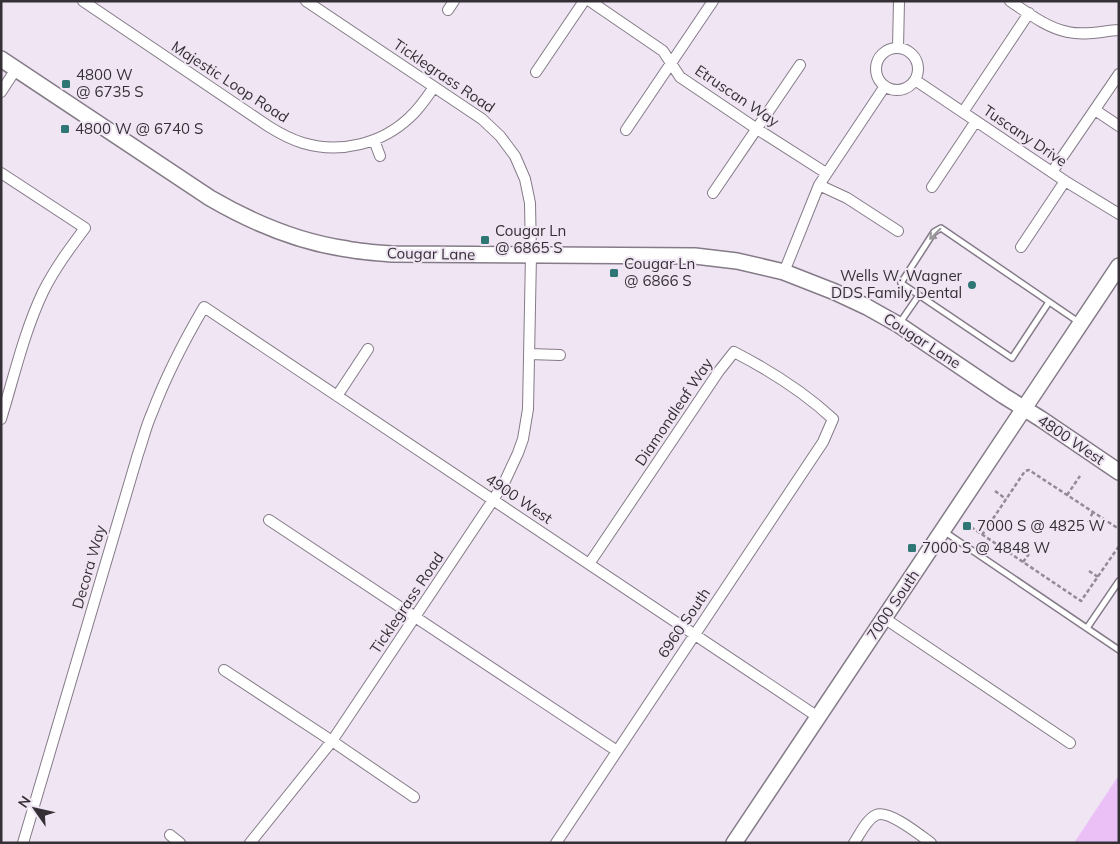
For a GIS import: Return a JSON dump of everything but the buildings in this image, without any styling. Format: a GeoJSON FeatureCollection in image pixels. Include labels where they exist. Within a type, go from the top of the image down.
{"type":"FeatureCollection","features":[{"type":"Feature","properties":{"kind":"main road","name":"Cougar Lane"},"geometry":{"type":"LineString","coordinates":[[1,59],[210,198],[246,218],[285,234],[326,245],[368,252],[695,256],[737,261],[784,272],[867,307],[899,325],[1024,408]]}},
{"type":"Feature","properties":{"kind":"main road","name":"7000 South"},"geometry":{"type":"LineString","coordinates":[[734,843],[1119,266]]}},
{"type":"Feature","properties":{"kind":"main road","name":"4800 West"},"geometry":{"type":"LineString","coordinates":[[1024,408],[1119,472]]}},
{"type":"Feature","properties":{"kind":"street","name":"Ticklegrass Road"},"geometry":{"type":"LineString","coordinates":[[250,843],[332,741],[493,500],[512,468],[523,439],[528,409],[530,203],[525,179],[515,156],[504,141],[482,119],[306,1]]}},
{"type":"Feature","properties":{"kind":"street"},"geometry":{"type":"LineString","coordinates":[[536,72],[584,1]]}},
{"type":"Feature","properties":{"kind":"street","name":"Etruscan Way"},"geometry":{"type":"LineString","coordinates":[[590,1],[599,4],[663,51],[680,76],[757,129],[826,173]]}},
{"type":"Feature","properties":{"kind":"street"},"geometry":{"type":"LineString","coordinates":[[626,130],[713,1]]}},
{"type":"Feature","properties":{"kind":"street"},"geometry":{"type":"LineString","coordinates":[[898,48],[899,1]]}},
{"type":"Feature","properties":{"kind":"street"},"geometry":{"type":"LineString","coordinates":[[1010,1],[1055,29],[1070,33],[1119,30]]}},
{"type":"Feature","properties":{"kind":"street","name":"Majestic Loop Road"},"geometry":{"type":"LineString","coordinates":[[85,2],[268,126],[302,143],[326,147],[351,146],[374,140],[405,122],[434,87]]}},
{"type":"Feature","properties":{"kind":"street"},"geometry":{"type":"LineString","coordinates":[[963,112],[1029,13]]}},
{"type":"Feature","properties":{"kind":"street"},"geometry":{"type":"LineString","coordinates":[[898,48],[910,52],[918,69],[915,80],[905,89],[893,90],[885,86],[881,83],[876,70],[880,57],[891,49],[898,48]]}},
{"type":"Feature","properties":{"kind":"street"},"geometry":{"type":"LineString","coordinates":[[713,193],[800,65]]}},
{"type":"Feature","properties":{"kind":"street"},"geometry":{"type":"LineString","coordinates":[[1,92],[16,69]]}},
{"type":"Feature","properties":{"kind":"street"},"geometry":{"type":"LineString","coordinates":[[1052,172],[1119,74]]}},
{"type":"Feature","properties":{"kind":"street","name":"Tuscany Drive"},"geometry":{"type":"LineString","coordinates":[[915,80],[1065,181],[1119,214]]}},
{"type":"Feature","properties":{"kind":"street"},"geometry":{"type":"LineString","coordinates":[[784,272],[819,185],[885,86]]}},
{"type":"Feature","properties":{"kind":"street"},"geometry":{"type":"LineString","coordinates":[[1095,110],[1119,126]]}},
{"type":"Feature","properties":{"kind":"street"},"geometry":{"type":"LineString","coordinates":[[932,186],[976,121]]}},
{"type":"Feature","properties":{"kind":"street"},"geometry":{"type":"LineString","coordinates":[[374,140],[380,156]]}},
{"type":"Feature","properties":{"kind":"street"},"geometry":{"type":"LineString","coordinates":[[1,174],[86,228],[55,270],[35,310],[1,420]]}},
{"type":"Feature","properties":{"kind":"street"},"geometry":{"type":"LineString","coordinates":[[1021,247],[1065,181]]}},
{"type":"Feature","properties":{"kind":"street"},"geometry":{"type":"LineString","coordinates":[[819,185],[847,198],[898,231]]}},
{"type":"Feature","properties":{"kind":"street","name":"4900 West"},"geometry":{"type":"LineString","coordinates":[[204,307],[818,717]]}},
{"type":"Feature","properties":{"kind":"street","name":"Decora Way"},"geometry":{"type":"LineString","coordinates":[[23,843],[151,414],[172,366],[204,307]]}},
{"type":"Feature","properties":{"kind":"street"},"geometry":{"type":"LineString","coordinates":[[337,396],[368,348]]}},
{"type":"Feature","properties":{"kind":"street","name":"Diamondleaf Way"},"geometry":{"type":"LineString","coordinates":[[589,564],[719,371],[734,352],[755,363],[814,402],[833,419]]}},
{"type":"Feature","properties":{"kind":"street"},"geometry":{"type":"LineString","coordinates":[[529,354],[560,355]]}},
{"type":"Feature","properties":{"kind":"street","name":"6960 South"},"geometry":{"type":"LineString","coordinates":[[556,843],[823,442],[833,419]]}},
{"type":"Feature","properties":{"kind":"street"},"geometry":{"type":"LineString","coordinates":[[269,520],[617,751]]}},
{"type":"Feature","properties":{"kind":"street"},"geometry":{"type":"LineString","coordinates":[[884,618],[1070,743]]}},
{"type":"Feature","properties":{"kind":"street"},"geometry":{"type":"LineString","coordinates":[[224,670],[414,797]]}},
{"type":"Feature","properties":{"kind":"street"},"geometry":{"type":"LineString","coordinates":[[854,843],[867,822],[878,814],[884,814],[893,818],[931,843]]}},
{"type":"Feature","properties":{"kind":"street"},"geometry":{"type":"LineString","coordinates":[[170,835],[180,843]]}},
{"type":"Feature","properties":{"kind":"lane"},"geometry":{"type":"LineString","coordinates":[[1049,302],[1012,358],[901,283],[934,232],[941,228],[974,250],[1049,302],[1080,324]]}},
{"type":"Feature","properties":{"kind":"lane"},"geometry":{"type":"LineString","coordinates":[[899,325],[919,295]]}},
{"type":"Feature","properties":{"kind":"lane"},"geometry":{"type":"LineString","coordinates":[[942,530],[1119,650]]}},
{"type":"Feature","properties":{"kind":"lane"},"geometry":{"type":"LineString","coordinates":[[1087,628],[1119,581]]}},
{"type":"Feature","properties":{"kind":"path"},"geometry":{"type":"LineString","coordinates":[[982,535],[1025,471],[1029,470],[1119,529]]}},
{"type":"Feature","properties":{"kind":"path"},"geometry":{"type":"LineString","coordinates":[[1067,495],[1080,476]]}},
{"type":"Feature","properties":{"kind":"path"},"geometry":{"type":"LineString","coordinates":[[995,491],[1006,499]]}},
{"type":"Feature","properties":{"kind":"path"},"geometry":{"type":"LineString","coordinates":[[1088,522],[1094,512]]}},
{"type":"Feature","properties":{"kind":"path"},"geometry":{"type":"LineString","coordinates":[[971,527],[1081,600],[1119,546]]}},
{"type":"Feature","properties":{"kind":"path"},"geometry":{"type":"LineString","coordinates":[[1023,562],[1029,554]]}},
{"type":"Feature","properties":{"kind":"path"},"geometry":{"type":"LineString","coordinates":[[1089,571],[1098,577]]}},
{"type":"Feature","properties":{"kind":"shaded area"},"geometry":{"type":"Polygon","coordinates":[[[1119,775],[1119,843],[1074,843],[1119,775]]]}},
{"type":"Feature","properties":{"kind":"place","name":"4800 W @ 6735 S"},"geometry":{"type":"Point","coordinates":[66,84]}},
{"type":"Feature","properties":{"kind":"place","name":"4800 W @ 6740 S"},"geometry":{"type":"Point","coordinates":[65,129]}},
{"type":"Feature","properties":{"kind":"place","name":"Cougar Ln @ 6865 S"},"geometry":{"type":"Point","coordinates":[485,240]}},
{"type":"Feature","properties":{"kind":"place","name":"Cougar Ln @ 6866 S"},"geometry":{"type":"Point","coordinates":[614,273]}},
{"type":"Feature","properties":{"kind":"place","name":"Wells W. Wagner DDS Family Dental"},"geometry":{"type":"Point","coordinates":[972,285]}},
{"type":"Feature","properties":{"kind":"place","name":"7000 S @ 4825 W"},"geometry":{"type":"Point","coordinates":[967,526]}},
{"type":"Feature","properties":{"kind":"place","name":"7000 S @ 4848 W"},"geometry":{"type":"Point","coordinates":[912,548]}}]}
